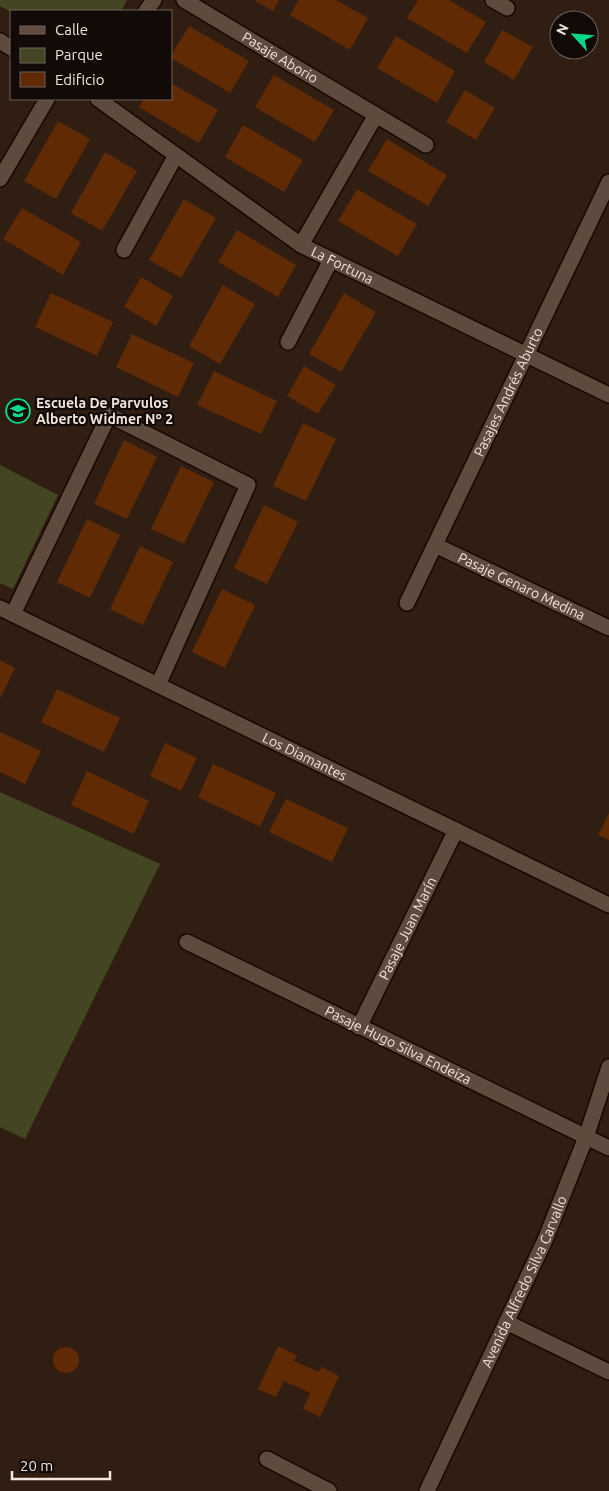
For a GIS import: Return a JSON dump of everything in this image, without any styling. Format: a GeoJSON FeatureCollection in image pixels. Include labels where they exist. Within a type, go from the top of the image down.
{"type":"FeatureCollection","features":[{"type":"Feature","properties":{"kind":"street","name":"Pasaje Aborio"},"geometry":{"type":"LineString","coordinates":[[184,0],[426,144]]}},
{"type":"Feature","properties":{"kind":"street"},"geometry":{"type":"LineString","coordinates":[[493,0],[507,8]]}},
{"type":"Feature","properties":{"kind":"street"},"geometry":{"type":"LineString","coordinates":[[0,179],[46,100]]}},
{"type":"Feature","properties":{"kind":"street","name":"La Fortuna"},"geometry":{"type":"LineString","coordinates":[[99,100],[301,245],[609,395]]}},
{"type":"Feature","properties":{"kind":"street"},"geometry":{"type":"LineString","coordinates":[[301,245],[376,115]]}},
{"type":"Feature","properties":{"kind":"street"},"geometry":{"type":"LineString","coordinates":[[124,250],[176,155]]}},
{"type":"Feature","properties":{"kind":"street","name":"Pasajes Andrés Aburto"},"geometry":{"type":"LineString","coordinates":[[407,603],[609,182]]}},
{"type":"Feature","properties":{"kind":"street"},"geometry":{"type":"LineString","coordinates":[[288,342],[331,260]]}},
{"type":"Feature","properties":{"kind":"street"},"geometry":{"type":"LineString","coordinates":[[6,611],[109,415],[248,485],[158,685]]}},
{"type":"Feature","properties":{"kind":"street","name":"Pasaje Genaro Medina"},"geometry":{"type":"LineString","coordinates":[[434,545],[609,628]]}},
{"type":"Feature","properties":{"kind":"street","name":"Los Diamantes"},"geometry":{"type":"LineString","coordinates":[[6,611],[609,905]]}},
{"type":"Feature","properties":{"kind":"street","name":"Pasaje Juan Marín"},"geometry":{"type":"LineString","coordinates":[[359,1027],[456,830]]}},
{"type":"Feature","properties":{"kind":"street","name":"Pasaje Hugo Silva Endeiza"},"geometry":{"type":"LineString","coordinates":[[186,942],[609,1148]]}},
{"type":"Feature","properties":{"kind":"street","name":"Avenida Alfredo Silva Carvallo"},"geometry":{"type":"LineString","coordinates":[[427,1491],[545,1240],[586,1137],[609,1067]]}},
{"type":"Feature","properties":{"kind":"street"},"geometry":{"type":"LineString","coordinates":[[506,1322],[609,1372]]}},
{"type":"Feature","properties":{"kind":"street"},"geometry":{"type":"LineString","coordinates":[[266,1460],[329,1491]]}},
{"type":"Feature","properties":{"kind":"green space"},"geometry":{"type":"Polygon","coordinates":[[[0,0],[127,0],[122,10],[10,11],[0,6],[0,0]]]}},
{"type":"Feature","properties":{"kind":"green space"},"geometry":{"type":"Polygon","coordinates":[[[0,465],[58,495],[13,589],[0,583],[0,465]]]}},
{"type":"Feature","properties":{"kind":"green space"},"geometry":{"type":"Polygon","coordinates":[[[0,792],[160,864],[25,1139],[0,1127],[0,792]]]}},
{"type":"Feature","properties":{"kind":"building"},"geometry":{"type":"Polygon","coordinates":[[[254,0],[279,0],[273,11],[254,0]]]}},
{"type":"Feature","properties":{"kind":"building"},"geometry":{"type":"Polygon","coordinates":[[[299,0],[336,0],[368,18],[350,50],[290,15],[299,0]]]}},
{"type":"Feature","properties":{"kind":"building"},"geometry":{"type":"Polygon","coordinates":[[[418,0],[449,0],[486,22],[467,53],[407,18],[418,0]]]}},
{"type":"Feature","properties":{"kind":"building"},"geometry":{"type":"Polygon","coordinates":[[[189,26],[249,61],[230,93],[172,59],[172,53],[189,26]]]}},
{"type":"Feature","properties":{"kind":"building"},"geometry":{"type":"Polygon","coordinates":[[[502,30],[533,47],[514,80],[484,62],[502,30]]]}},
{"type":"Feature","properties":{"kind":"building"},"geometry":{"type":"Polygon","coordinates":[[[396,36],[455,71],[437,103],[377,68],[396,36]]]}},
{"type":"Feature","properties":{"kind":"building"},"geometry":{"type":"Polygon","coordinates":[[[274,75],[334,110],[315,142],[255,107],[274,75]]]}},
{"type":"Feature","properties":{"kind":"building"},"geometry":{"type":"Polygon","coordinates":[[[172,84],[218,110],[199,143],[139,107],[143,100],[172,100],[172,84]]]}},
{"type":"Feature","properties":{"kind":"building"},"geometry":{"type":"Polygon","coordinates":[[[465,90],[495,108],[476,140],[446,122],[465,90]]]}},
{"type":"Feature","properties":{"kind":"building"},"geometry":{"type":"Polygon","coordinates":[[[58,121],[90,139],[56,199],[24,181],[58,121]]]}},
{"type":"Feature","properties":{"kind":"building"},"geometry":{"type":"Polygon","coordinates":[[[243,125],[303,160],[284,192],[225,157],[243,125]]]}},
{"type":"Feature","properties":{"kind":"building"},"geometry":{"type":"Polygon","coordinates":[[[387,139],[447,175],[428,206],[368,171],[387,139]]]}},
{"type":"Feature","properties":{"kind":"building"},"geometry":{"type":"Polygon","coordinates":[[[105,152],[137,171],[102,231],[71,213],[105,152]]]}},
{"type":"Feature","properties":{"kind":"building"},"geometry":{"type":"Polygon","coordinates":[[[357,189],[417,224],[398,256],[338,221],[357,189]]]}},
{"type":"Feature","properties":{"kind":"building"},"geometry":{"type":"Polygon","coordinates":[[[184,199],[216,218],[181,278],[149,260],[184,199]]]}},
{"type":"Feature","properties":{"kind":"building"},"geometry":{"type":"Polygon","coordinates":[[[22,208],[81,242],[63,275],[3,239],[22,208]]]}},
{"type":"Feature","properties":{"kind":"building"},"geometry":{"type":"Polygon","coordinates":[[[237,230],[296,265],[278,297],[218,262],[237,230]]]}},
{"type":"Feature","properties":{"kind":"building"},"geometry":{"type":"Polygon","coordinates":[[[141,277],[173,296],[156,326],[124,307],[141,277]]]}},
{"type":"Feature","properties":{"kind":"building"},"geometry":{"type":"Polygon","coordinates":[[[223,285],[255,304],[220,364],[189,346],[223,285]]]}},
{"type":"Feature","properties":{"kind":"building"},"geometry":{"type":"Polygon","coordinates":[[[51,293],[113,322],[97,356],[35,327],[51,293]]]}},
{"type":"Feature","properties":{"kind":"building"},"geometry":{"type":"Polygon","coordinates":[[[344,293],[376,312],[341,372],[309,354],[344,293]]]}},
{"type":"Feature","properties":{"kind":"building"},"geometry":{"type":"Polygon","coordinates":[[[132,334],[194,363],[178,397],[116,367],[132,334]]]}},
{"type":"Feature","properties":{"kind":"building"},"geometry":{"type":"Polygon","coordinates":[[[304,366],[336,385],[318,414],[287,396],[304,366]]]}},
{"type":"Feature","properties":{"kind":"building"},"geometry":{"type":"Polygon","coordinates":[[[214,371],[277,401],[261,434],[197,405],[214,371]]]}},
{"type":"Feature","properties":{"kind":"building"},"geometry":{"type":"Polygon","coordinates":[[[303,423],[336,439],[306,501],[273,486],[303,423]]]}},
{"type":"Feature","properties":{"kind":"building"},"geometry":{"type":"Polygon","coordinates":[[[124,440],[157,457],[127,519],[94,504],[124,440]]]}},
{"type":"Feature","properties":{"kind":"building"},"geometry":{"type":"Polygon","coordinates":[[[181,466],[214,482],[184,544],[151,529],[181,466]]]}},
{"type":"Feature","properties":{"kind":"building"},"geometry":{"type":"Polygon","coordinates":[[[264,505],[298,522],[267,584],[234,568],[264,505]]]}},
{"type":"Feature","properties":{"kind":"building"},"geometry":{"type":"Polygon","coordinates":[[[87,519],[120,535],[90,598],[57,582],[87,519]]]}},
{"type":"Feature","properties":{"kind":"building"},"geometry":{"type":"Polygon","coordinates":[[[140,546],[173,562],[143,625],[110,609],[140,546]]]}},
{"type":"Feature","properties":{"kind":"building"},"geometry":{"type":"Polygon","coordinates":[[[222,589],[255,605],[225,668],[192,652],[222,589]]]}},
{"type":"Feature","properties":{"kind":"building"},"geometry":{"type":"Polygon","coordinates":[[[0,660],[15,668],[0,699],[0,660]]]}},
{"type":"Feature","properties":{"kind":"building"},"geometry":{"type":"Polygon","coordinates":[[[57,689],[120,718],[104,752],[41,722],[57,689]]]}},
{"type":"Feature","properties":{"kind":"building"},"geometry":{"type":"Polygon","coordinates":[[[0,732],[41,751],[25,784],[0,772],[0,732]]]}},
{"type":"Feature","properties":{"kind":"building"},"geometry":{"type":"Polygon","coordinates":[[[165,743],[197,758],[181,791],[150,776],[165,743]]]}},
{"type":"Feature","properties":{"kind":"building"},"geometry":{"type":"Polygon","coordinates":[[[213,764],[276,793],[260,827],[198,797],[213,764]]]}},
{"type":"Feature","properties":{"kind":"building"},"geometry":{"type":"Polygon","coordinates":[[[87,771],[149,801],[134,834],[71,805],[87,771]]]}},
{"type":"Feature","properties":{"kind":"building"},"geometry":{"type":"Polygon","coordinates":[[[286,799],[348,828],[332,862],[269,832],[286,799]]]}},
{"type":"Feature","properties":{"kind":"building"},"geometry":{"type":"Polygon","coordinates":[[[609,813],[609,840],[598,835],[609,813]]]}},
{"type":"Feature","properties":{"kind":"building"},"geometry":{"type":"Polygon","coordinates":[[[278,1346],[297,1355],[294,1361],[319,1372],[322,1367],[339,1376],[320,1417],[303,1409],[310,1393],[284,1381],[276,1397],[258,1389],[278,1346]]]}},
{"type":"Feature","properties":{"kind":"building"},"geometry":{"type":"Polygon","coordinates":[[[66,1347],[75,1351],[79,1360],[75,1369],[66,1373],[57,1369],[53,1360],[57,1351],[66,1347]]]}},
{"type":"Feature","properties":{"kind":"place","name":"Escuela De Parvulos Alberto Widmer Nº 2"},"geometry":{"type":"Point","coordinates":[18,411]}}]}
